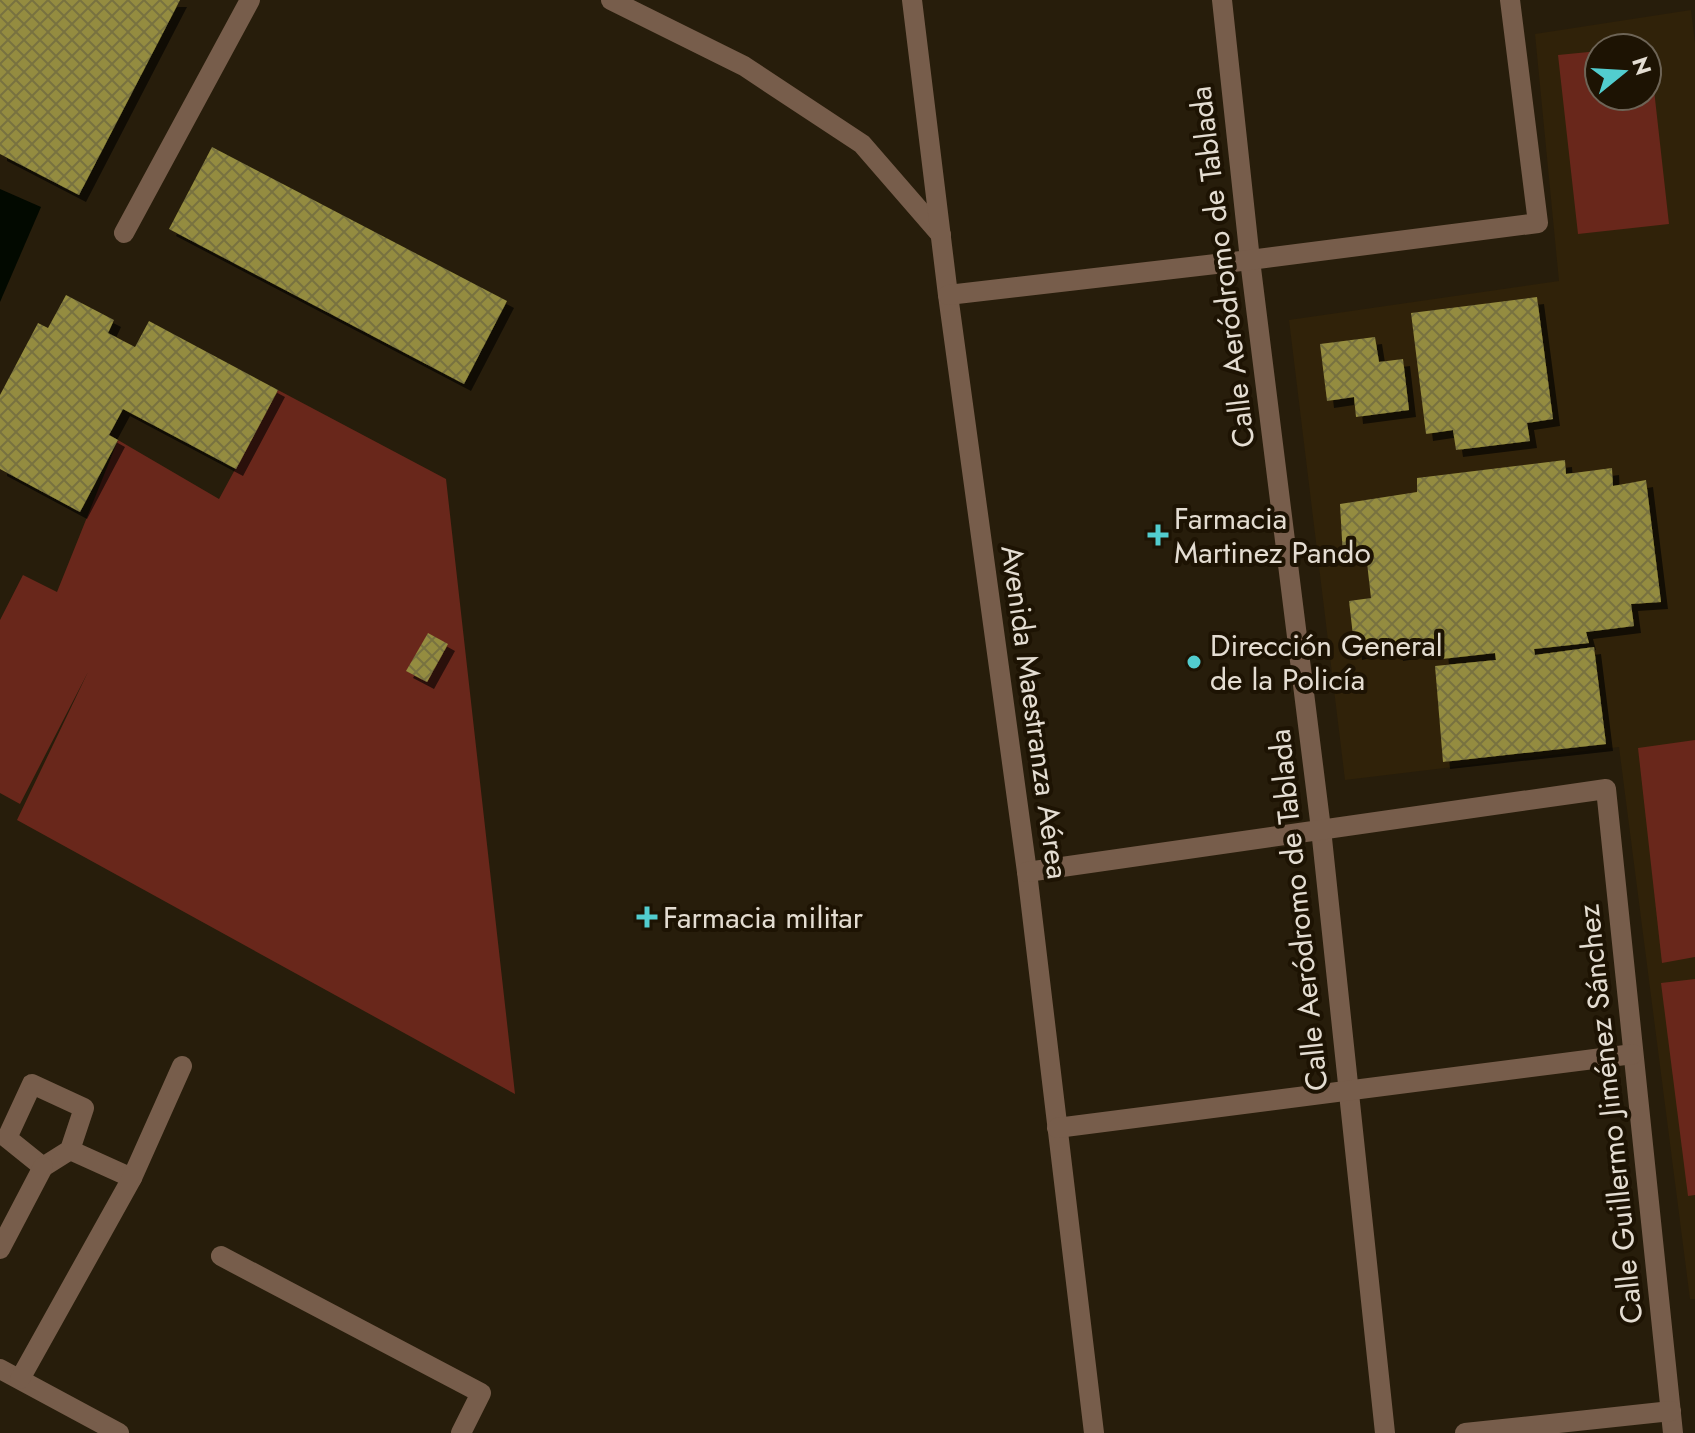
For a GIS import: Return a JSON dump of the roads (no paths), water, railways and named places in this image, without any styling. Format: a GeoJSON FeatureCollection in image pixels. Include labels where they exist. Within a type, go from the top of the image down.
{"type":"FeatureCollection","features":[{"type":"Feature","properties":{"kind":"street"},"geometry":{"type":"LineString","coordinates":[[124,233],[250,0]]}},
{"type":"Feature","properties":{"kind":"street"},"geometry":{"type":"LineString","coordinates":[[611,0],[744,66],[862,144],[941,235]]}},
{"type":"Feature","properties":{"kind":"street","name":"Avenida Maestranza Aérea"},"geometry":{"type":"LineString","coordinates":[[912,0],[948,295],[1027,872],[1094,1433]]}},
{"type":"Feature","properties":{"kind":"street","name":"Calle Aeródromo de Tablada"},"geometry":{"type":"LineString","coordinates":[[1222,0],[1250,260],[1321,829],[1385,1433]]}},
{"type":"Feature","properties":{"kind":"street"},"geometry":{"type":"LineString","coordinates":[[948,295],[1538,223],[1510,0]]}},
{"type":"Feature","properties":{"kind":"street","name":"Calle Guillermo Jiménez Sánchez"},"geometry":{"type":"LineString","coordinates":[[1321,829],[1606,789],[1673,1433]]}},
{"type":"Feature","properties":{"kind":"street"},"geometry":{"type":"LineString","coordinates":[[1027,872],[1321,829]]}},
{"type":"Feature","properties":{"kind":"street"},"geometry":{"type":"LineString","coordinates":[[1057,1128],[1633,1054]]}},
{"type":"Feature","properties":{"kind":"street"},"geometry":{"type":"LineString","coordinates":[[20,1379],[132,1178],[182,1066]]}},
{"type":"Feature","properties":{"kind":"street"},"geometry":{"type":"LineString","coordinates":[[0,1249],[43,1167],[70,1150],[84,1108],[32,1084],[7,1138],[43,1167]]}},
{"type":"Feature","properties":{"kind":"street"},"geometry":{"type":"LineString","coordinates":[[70,1150],[132,1178]]}},
{"type":"Feature","properties":{"kind":"street"},"geometry":{"type":"LineString","coordinates":[[221,1256],[481,1393],[461,1433]]}},
{"type":"Feature","properties":{"kind":"street"},"geometry":{"type":"LineString","coordinates":[[0,1369],[119,1433]]}},
{"type":"Feature","properties":{"kind":"street"},"geometry":{"type":"LineString","coordinates":[[1465,1433],[1671,1411]]}},
{"type":"Feature","properties":{"kind":"place","name":"Farmacia Martinez Pando"},"geometry":{"type":"Point","coordinates":[1158,535]}},
{"type":"Feature","properties":{"kind":"place","name":"Dirección General de la Policía"},"geometry":{"type":"Point","coordinates":[1194,662]}},
{"type":"Feature","properties":{"kind":"place","name":"Farmacia militar"},"geometry":{"type":"Point","coordinates":[647,917]}}]}
